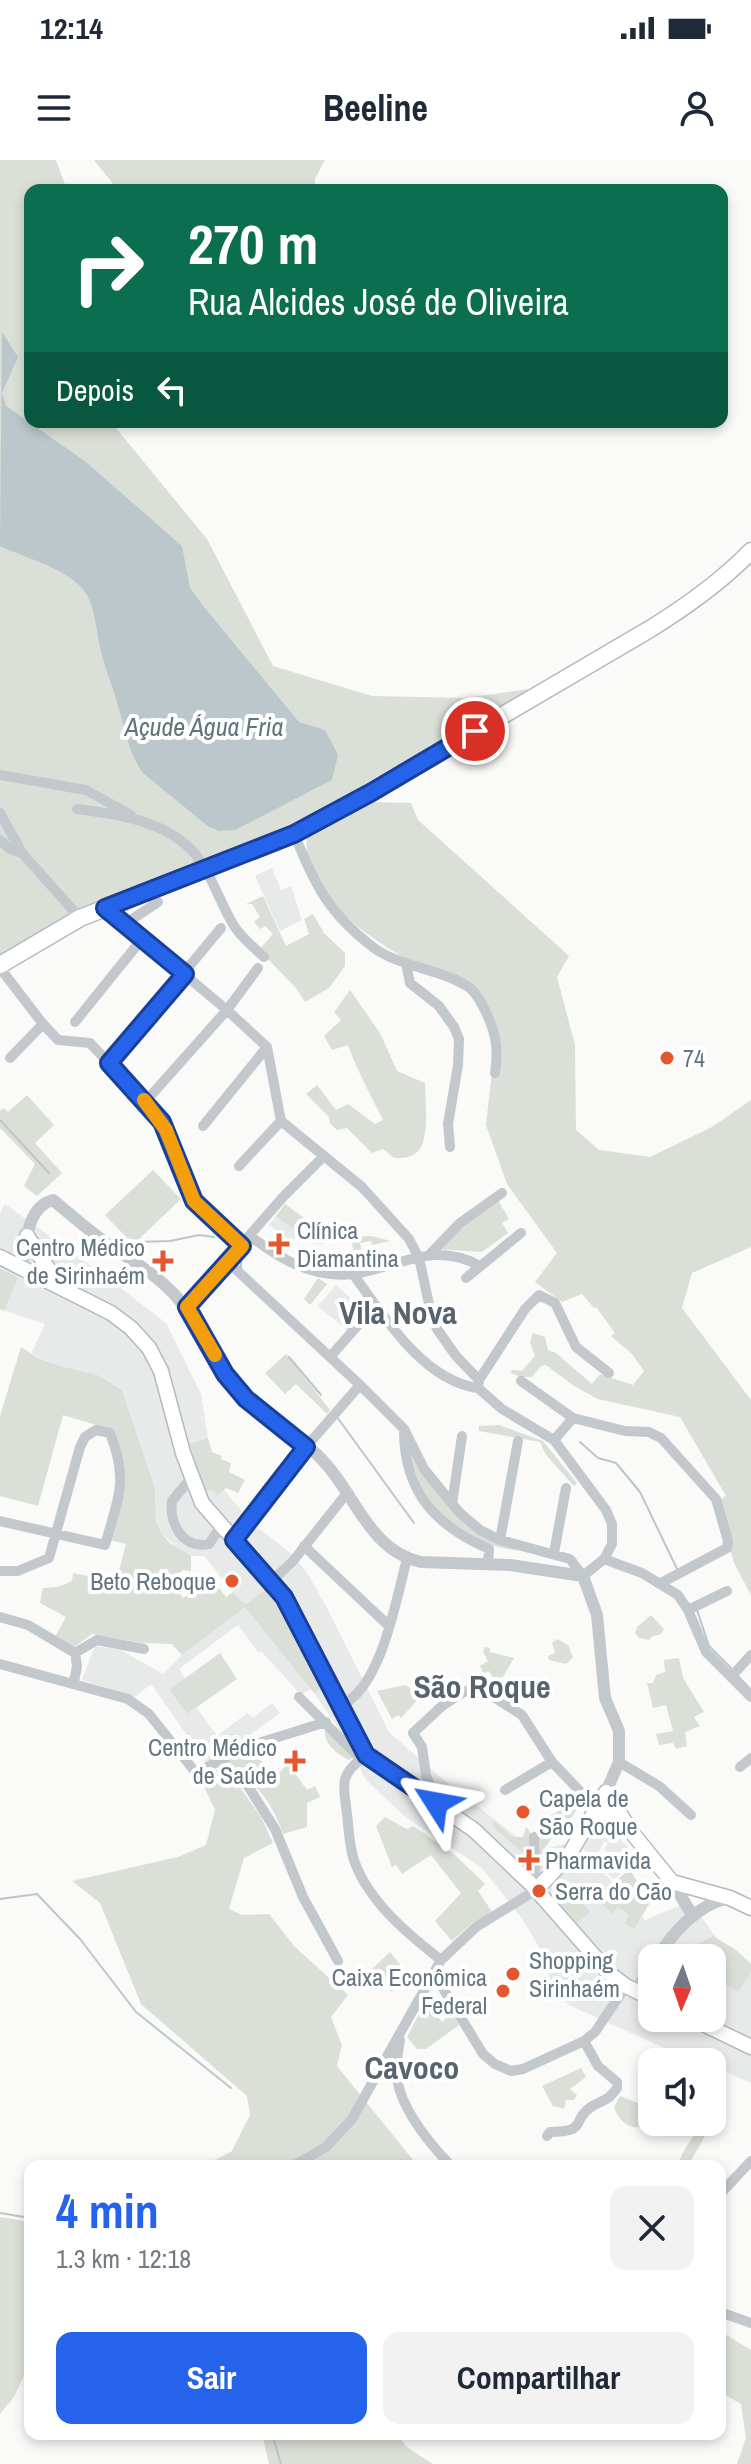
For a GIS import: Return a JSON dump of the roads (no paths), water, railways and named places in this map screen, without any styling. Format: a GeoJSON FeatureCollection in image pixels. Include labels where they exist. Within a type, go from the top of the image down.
{"type":"FeatureCollection","features":[{"type":"Feature","properties":{"kind":"main road"},"geometry":{"type":"LineString","coordinates":[[0,967],[80,918],[294,834],[372,792],[650,629],[693,601],[751,551]]}},
{"type":"Feature","properties":{"kind":"main road"},"geometry":{"type":"LineString","coordinates":[[27,1236],[58,1285]]}},
{"type":"Feature","properties":{"kind":"main road"},"geometry":{"type":"LineString","coordinates":[[0,1257],[111,1313],[131,1328],[149,1348],[166,1388],[191,1478],[202,1503],[272,1581],[298,1620],[341,1705],[363,1757],[474,1830],[536,1889],[600,1964],[638,1992]]}},
{"type":"Feature","properties":{"kind":"main road"},"geometry":{"type":"LineString","coordinates":[[536,1889],[569,1855],[606,1792],[629,1829],[672,1882],[730,1898],[751,1908]]}},
{"type":"Feature","properties":{"kind":"main road"},"geometry":{"type":"LineString","coordinates":[[596,1808],[629,1829]]}},
{"type":"Feature","properties":{"kind":"main road"},"geometry":{"type":"LineString","coordinates":[[720,2032],[751,2047]]}},
{"type":"Feature","properties":{"kind":"street"},"geometry":{"type":"LineString","coordinates":[[0,775],[86,790],[160,829],[187,847],[204,868],[234,926],[264,957]]}},
{"type":"Feature","properties":{"kind":"street"},"geometry":{"type":"LineString","coordinates":[[77,809],[139,820]]}},
{"type":"Feature","properties":{"kind":"street"},"geometry":{"type":"LineString","coordinates":[[0,813],[22,853],[80,918]]}},
{"type":"Feature","properties":{"kind":"street"},"geometry":{"type":"LineString","coordinates":[[294,834],[313,879],[337,917],[377,951],[467,986],[479,999],[497,1044],[495,1073]]}},
{"type":"Feature","properties":{"kind":"street"},"geometry":{"type":"LineString","coordinates":[[0,840],[10,849],[22,853]]}},
{"type":"Feature","properties":{"kind":"street"},"geometry":{"type":"LineString","coordinates":[[125,924],[158,902]]}},
{"type":"Feature","properties":{"kind":"street"},"geometry":{"type":"LineString","coordinates":[[22,1267],[32,1219],[46,1202],[53,1200],[104,1241],[143,1266],[187,1307],[225,1374],[246,1399],[326,1464],[379,1538],[407,1559],[442,1564],[510,1565],[583,1576],[604,1559],[613,1538],[609,1515],[554,1440],[502,1409],[440,1336],[431,1313],[425,1256],[387,1212],[281,1121],[267,1047],[105,908]]}},
{"type":"Feature","properties":{"kind":"street"},"geometry":{"type":"LineString","coordinates":[[109,1063],[221,928]]}},
{"type":"Feature","properties":{"kind":"street"},"geometry":{"type":"LineString","coordinates":[[75,1022],[142,939]]}},
{"type":"Feature","properties":{"kind":"street"},"geometry":{"type":"LineString","coordinates":[[406,963],[411,984],[439,1006],[459,1039],[448,1124],[450,1147]]}},
{"type":"Feature","properties":{"kind":"street"},"geometry":{"type":"LineString","coordinates":[[0,967],[58,1040],[90,1043],[146,1101],[166,1130],[194,1201],[236,1253],[330,1357],[404,1429],[424,1469],[452,1504],[480,1530],[500,1540],[554,1553],[572,1561],[583,1576],[597,1615],[607,1706],[619,1731],[619,1762],[606,1792]]}},
{"type":"Feature","properties":{"kind":"street"},"geometry":{"type":"LineString","coordinates":[[146,1101],[227,1010],[258,968]]}},
{"type":"Feature","properties":{"kind":"street"},"geometry":{"type":"LineString","coordinates":[[10,1058],[43,1024]]}},
{"type":"Feature","properties":{"kind":"street"},"geometry":{"type":"LineString","coordinates":[[203,1126],[267,1047]]}},
{"type":"Feature","properties":{"kind":"street"},"geometry":{"type":"LineString","coordinates":[[239,1166],[281,1121]]}},
{"type":"Feature","properties":{"kind":"street"},"geometry":{"type":"LineString","coordinates":[[187,1307],[324,1156]]}},
{"type":"Feature","properties":{"kind":"street"},"geometry":{"type":"LineString","coordinates":[[425,1256],[460,1223],[502,1193]]}},
{"type":"Feature","properties":{"kind":"street"},"geometry":{"type":"LineString","coordinates":[[466,1278],[521,1233]]}},
{"type":"Feature","properties":{"kind":"street"},"geometry":{"type":"LineString","coordinates":[[250,1236],[287,1262],[331,1274],[353,1274],[425,1256],[458,1255],[480,1266]]}},
{"type":"Feature","properties":{"kind":"street"},"geometry":{"type":"LineString","coordinates":[[353,1274],[421,1359],[456,1382],[479,1384]]}},
{"type":"Feature","properties":{"kind":"street"},"geometry":{"type":"LineString","coordinates":[[479,1384],[525,1309],[539,1295],[555,1303],[576,1347],[609,1373]]}},
{"type":"Feature","properties":{"kind":"street"},"geometry":{"type":"LineString","coordinates":[[330,1357],[366,1316]]}},
{"type":"Feature","properties":{"kind":"street"},"geometry":{"type":"LineString","coordinates":[[521,1381],[573,1418],[625,1431],[655,1434],[669,1445],[716,1499],[729,1544],[725,1550],[661,1583]]}},
{"type":"Feature","properties":{"kind":"street"},"geometry":{"type":"LineString","coordinates":[[234,1540],[306,1447],[360,1385]]}},
{"type":"Feature","properties":{"kind":"street"},"geometry":{"type":"LineString","coordinates":[[554,1440],[573,1418]]}},
{"type":"Feature","properties":{"kind":"street"},"geometry":{"type":"LineString","coordinates":[[404,1429],[405,1456],[417,1490],[446,1527],[489,1549],[488,1564]]}},
{"type":"Feature","properties":{"kind":"street"},"geometry":{"type":"LineString","coordinates":[[0,1521],[56,1534],[105,1545],[122,1482],[121,1467],[110,1433],[96,1430],[85,1437],[56,1534],[47,1561],[18,1571],[0,1571]]}},
{"type":"Feature","properties":{"kind":"street"},"geometry":{"type":"LineString","coordinates":[[452,1504],[462,1436]]}},
{"type":"Feature","properties":{"kind":"street"},"geometry":{"type":"LineString","coordinates":[[500,1540],[518,1441]]}},
{"type":"Feature","properties":{"kind":"street"},"geometry":{"type":"LineString","coordinates":[[191,1478],[172,1501],[172,1521],[188,1542],[195,1546],[209,1544],[221,1526]]}},
{"type":"Feature","properties":{"kind":"street"},"geometry":{"type":"LineString","coordinates":[[554,1553],[566,1488]]}},
{"type":"Feature","properties":{"kind":"street"},"geometry":{"type":"LineString","coordinates":[[272,1581],[283,1572],[347,1493]]}},
{"type":"Feature","properties":{"kind":"street"},"geometry":{"type":"LineString","coordinates":[[304,1546],[389,1626]]}},
{"type":"Feature","properties":{"kind":"street"},"geometry":{"type":"LineString","coordinates":[[341,1705],[361,1691],[371,1675],[389,1626],[407,1559]]}},
{"type":"Feature","properties":{"kind":"street"},"geometry":{"type":"LineString","coordinates":[[604,1559],[661,1583],[678,1595],[688,1610],[703,1647],[751,1697]]}},
{"type":"Feature","properties":{"kind":"street"},"geometry":{"type":"LineString","coordinates":[[688,1610],[727,1591]]}},
{"type":"Feature","properties":{"kind":"street"},"geometry":{"type":"LineString","coordinates":[[0,1617],[28,1625],[75,1653]]}},
{"type":"Feature","properties":{"kind":"street"},"geometry":{"type":"LineString","coordinates":[[75,1653],[97,1640],[144,1649]]}},
{"type":"Feature","properties":{"kind":"street"},"geometry":{"type":"LineString","coordinates":[[74,1682],[77,1666],[75,1653]]}},
{"type":"Feature","properties":{"kind":"street"},"geometry":{"type":"LineString","coordinates":[[731,1677],[751,1655]]}},
{"type":"Feature","properties":{"kind":"street"},"geometry":{"type":"LineString","coordinates":[[0,1664],[121,1696],[141,1707],[196,1773],[243,1748],[326,1722]]}},
{"type":"Feature","properties":{"kind":"street"},"geometry":{"type":"LineString","coordinates":[[436,1803],[424,1767],[421,1746],[413,1732],[442,1706],[465,1691],[492,1696],[516,1710],[529,1724],[552,1762],[596,1808]]}},
{"type":"Feature","properties":{"kind":"street"},"geometry":{"type":"LineString","coordinates":[[299,1697],[363,1757],[349,1769],[344,1782],[351,1850],[357,1868],[391,1915],[440,1963]]}},
{"type":"Feature","properties":{"kind":"street"},"geometry":{"type":"LineString","coordinates":[[740,1767],[751,1758]]}},
{"type":"Feature","properties":{"kind":"street"},"geometry":{"type":"LineString","coordinates":[[505,1790],[552,1762]]}},
{"type":"Feature","properties":{"kind":"street"},"geometry":{"type":"LineString","coordinates":[[619,1762],[659,1786],[691,1815]]}},
{"type":"Feature","properties":{"kind":"street"},"geometry":{"type":"LineString","coordinates":[[203,1770],[237,1779],[248,1786],[275,1829],[303,1897],[338,1961]]}},
{"type":"Feature","properties":{"kind":"street"},"geometry":{"type":"LineString","coordinates":[[303,2160],[326,2147],[352,2119],[440,1963],[476,1927],[536,1889],[534,1837]]}},
{"type":"Feature","properties":{"kind":"street"},"geometry":{"type":"LineString","coordinates":[[672,1882],[693,1916]]}},
{"type":"Feature","properties":{"kind":"street"},"geometry":{"type":"LineString","coordinates":[[669,1944],[693,1916],[711,1904],[730,1898]]}},
{"type":"Feature","properties":{"kind":"street"},"geometry":{"type":"LineString","coordinates":[[440,1963],[439,1980],[483,2054],[501,2068],[511,2071],[523,2069],[584,2041],[638,1981]]}},
{"type":"Feature","properties":{"kind":"street"},"geometry":{"type":"LineString","coordinates":[[421,1995],[436,1989],[445,1990]]}},
{"type":"Feature","properties":{"kind":"street"},"geometry":{"type":"LineString","coordinates":[[401,2030],[396,2072],[398,2085],[410,2111],[447,2160]]}},
{"type":"Feature","properties":{"kind":"street"},"geometry":{"type":"LineString","coordinates":[[547,2136],[550,2132],[566,2132],[576,2128],[589,2109],[606,2102],[617,2088],[617,2082],[598,2066],[584,2041]]}},
{"type":"Feature","properties":{"kind":"street"},"geometry":{"type":"LineString","coordinates":[[726,2188],[751,2161]]}},
{"type":"Feature","properties":{"kind":"street"},"geometry":{"type":"LineString","coordinates":[[726,2314],[751,2323]]}},
{"type":"Feature","properties":{"kind":"water","name":"Açude Água Fria"},"geometry":{"type":"Polygon","coordinates":[[[2,332],[18,357],[2,393],[6,406],[24,419],[24,428],[37,428],[86,462],[182,546],[190,588],[204,607],[299,722],[325,730],[338,755],[332,780],[235,830],[219,831],[209,827],[144,774],[135,759],[102,654],[92,609],[82,588],[65,574],[0,546],[2,332]]]}},
{"type":"Feature","properties":{"kind":"waterway"},"geometry":{"type":"LineString","coordinates":[[0,1120],[49,1173]]}},
{"type":"Feature","properties":{"kind":"waterway"},"geometry":{"type":"LineString","coordinates":[[136,1242],[170,1241],[199,1235],[214,1237]]}},
{"type":"Feature","properties":{"kind":"waterway"},"geometry":{"type":"LineString","coordinates":[[241,1254],[241,1268]]}},
{"type":"Feature","properties":{"kind":"waterway"},"geometry":{"type":"LineString","coordinates":[[289,1357],[321,1395]]}},
{"type":"Feature","properties":{"kind":"waterway"},"geometry":{"type":"LineString","coordinates":[[337,1417],[414,1523]]}},
{"type":"Feature","properties":{"kind":"waterway"},"geometry":{"type":"LineString","coordinates":[[580,1442],[598,1458],[616,1463],[640,1492],[678,1571]]}},
{"type":"Feature","properties":{"kind":"waterway"},"geometry":{"type":"LineString","coordinates":[[697,1610],[709,1646],[731,1668]]}},
{"type":"Feature","properties":{"kind":"waterway"},"geometry":{"type":"LineString","coordinates":[[738,1676],[751,1690]]}},
{"type":"Feature","properties":{"kind":"waterway"},"geometry":{"type":"LineString","coordinates":[[0,1899],[37,1894],[80,1939],[136,2012],[231,2088]]}},
{"type":"Feature","properties":{"kind":"waterway"},"geometry":{"type":"LineString","coordinates":[[0,2213],[24,2217]]}},
{"type":"Feature","properties":{"kind":"waterway"},"geometry":{"type":"LineString","coordinates":[[274,2440],[281,2464]]}},
{"type":"Feature","properties":{"kind":"place","name":"74"},"geometry":{"type":"Point","coordinates":[667,1058]}},
{"type":"Feature","properties":{"kind":"place","name":"Clínica Diamantina"},"geometry":{"type":"Point","coordinates":[279,1244]}},
{"type":"Feature","properties":{"kind":"place","name":"Centro Médico de Sirinhaém"},"geometry":{"type":"Point","coordinates":[163,1261]}},
{"type":"Feature","properties":{"kind":"place","name":"Beto Reboque"},"geometry":{"type":"Point","coordinates":[232,1581]}},
{"type":"Feature","properties":{"kind":"place","name":"Centro Médico de Saúde"},"geometry":{"type":"Point","coordinates":[295,1761]}},
{"type":"Feature","properties":{"kind":"place","name":"Capela de São Roque"},"geometry":{"type":"Point","coordinates":[523,1812]}},
{"type":"Feature","properties":{"kind":"place","name":"Pharmavida"},"geometry":{"type":"Point","coordinates":[529,1860]}},
{"type":"Feature","properties":{"kind":"place","name":"Serra do Cão"},"geometry":{"type":"Point","coordinates":[539,1891]}},
{"type":"Feature","properties":{"kind":"place","name":"Shopping Sirinhaém"},"geometry":{"type":"Point","coordinates":[513,1974]}},
{"type":"Feature","properties":{"kind":"place","name":"Caixa Econômica Federal"},"geometry":{"type":"Point","coordinates":[503,1991]}},
{"type":"Feature","properties":{"kind":"district","name":"Vila Nova"},"geometry":{"type":"Point","coordinates":[398,1312]}},
{"type":"Feature","properties":{"kind":"district","name":"São Roque"},"geometry":{"type":"Point","coordinates":[482,1686]}},
{"type":"Feature","properties":{"kind":"district","name":"Cavoco"},"geometry":{"type":"Point","coordinates":[412,2067]}}]}
